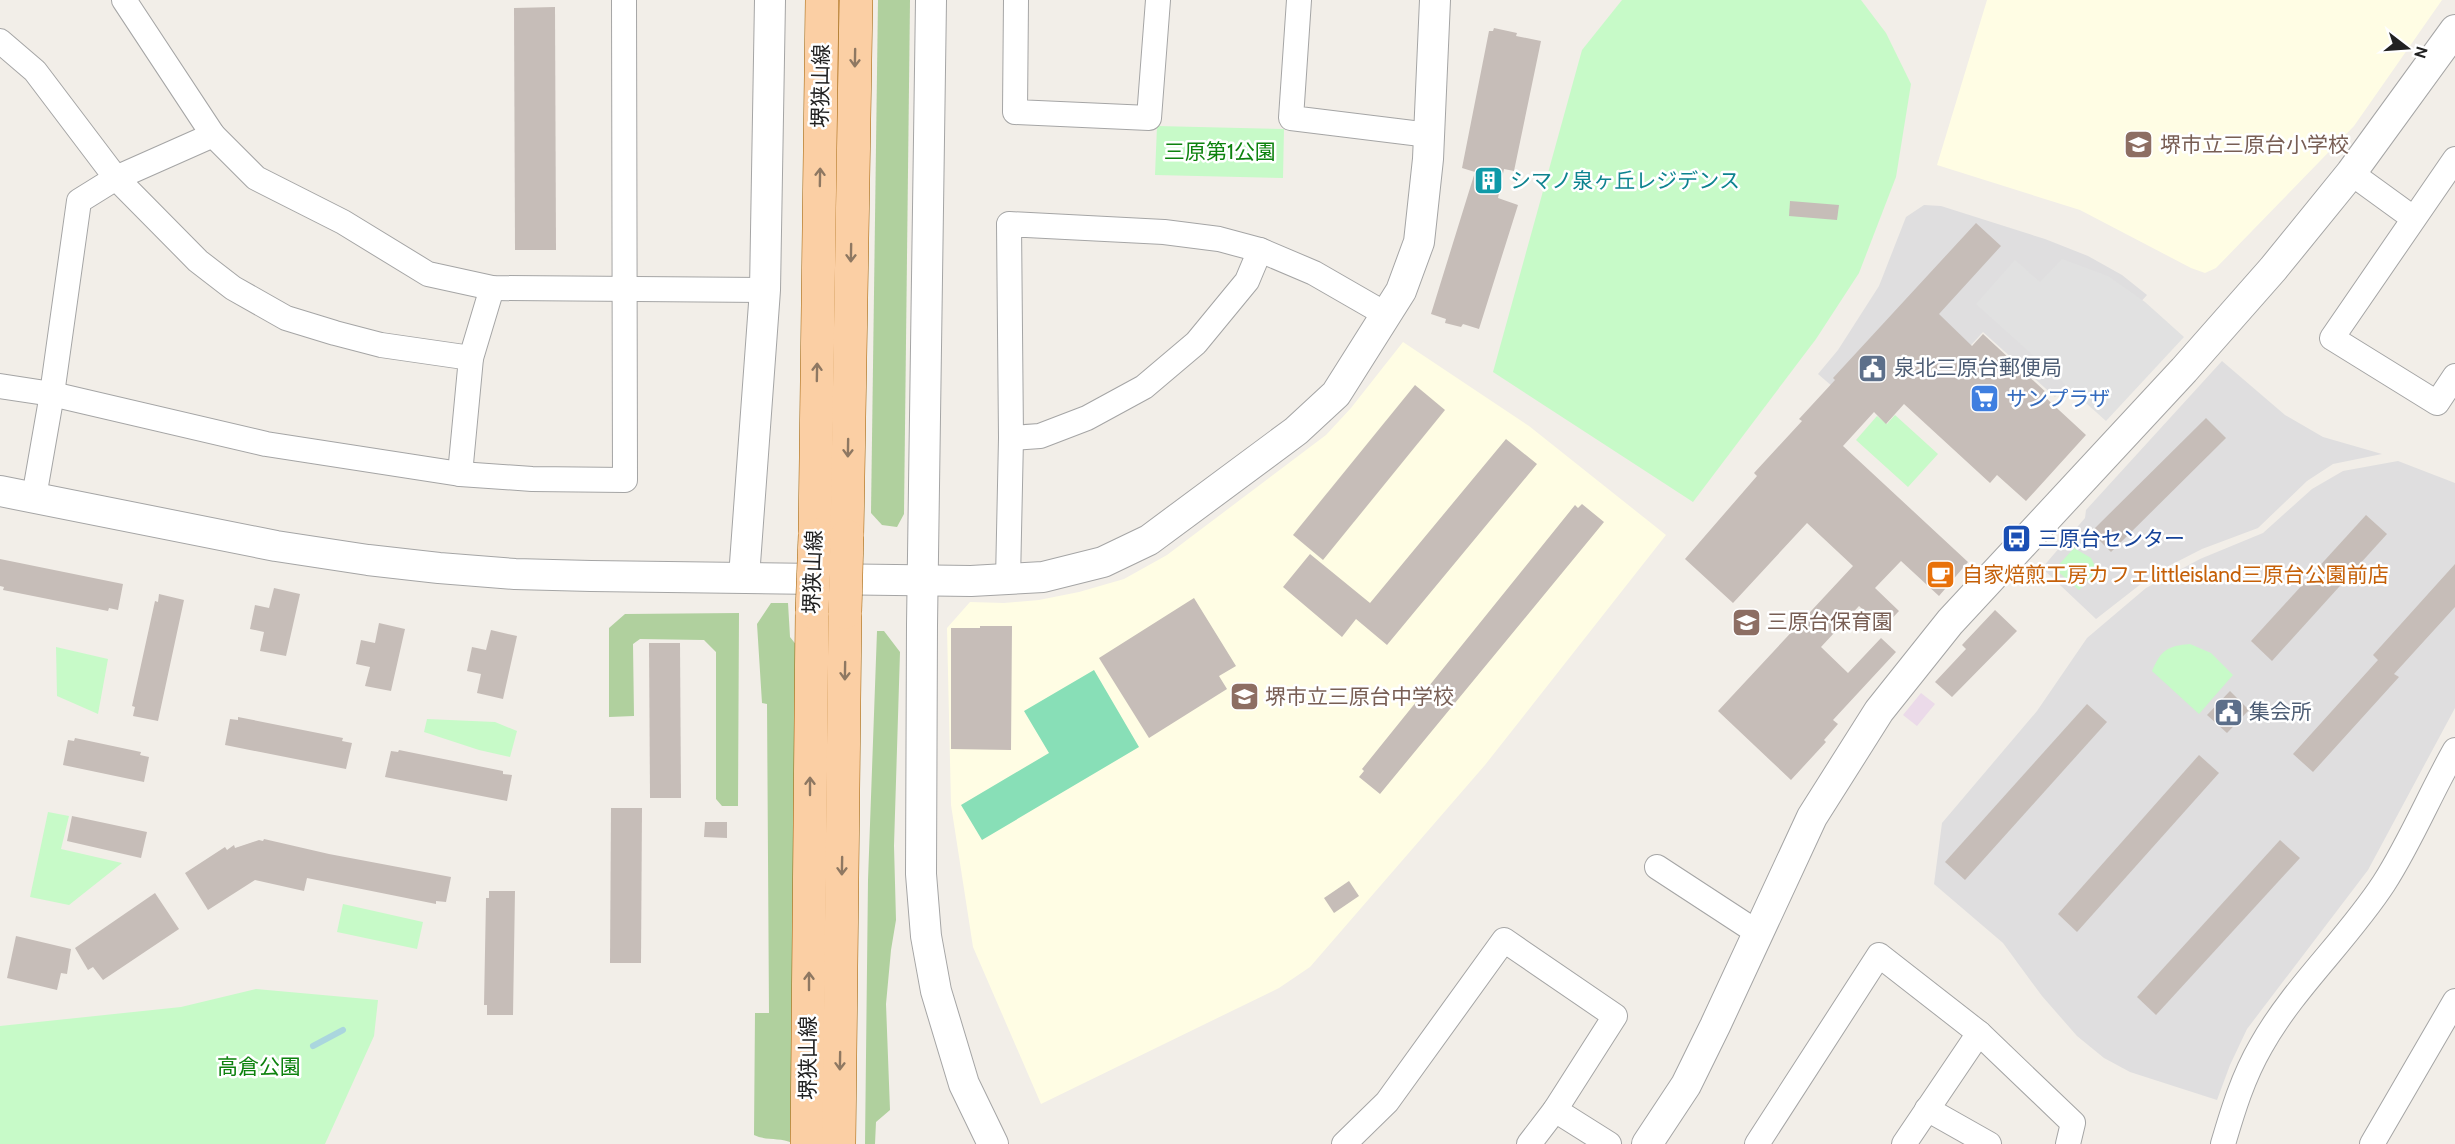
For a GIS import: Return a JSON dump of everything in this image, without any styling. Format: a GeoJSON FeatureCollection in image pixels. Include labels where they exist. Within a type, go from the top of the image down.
{"type":"FeatureCollection","features":[{"type":"Feature","properties":{"kind":"main road","name":"堺狭山線"},"geometry":{"type":"LineString","coordinates":[[822,0],[831,536],[845,612],[839,1144]]}},
{"type":"Feature","properties":{"kind":"main road","name":"堺狭山線"},"geometry":{"type":"LineString","coordinates":[[807,1144],[812,612],[831,536],[856,0]]}},
{"type":"Feature","properties":{"kind":"street"},"geometry":{"type":"LineString","coordinates":[[124,0],[213,135],[256,178],[342,222],[428,274],[492,288],[765,290]]}},
{"type":"Feature","properties":{"kind":"street"},"geometry":{"type":"LineString","coordinates":[[0,386],[52,394],[266,444],[460,474],[532,479],[625,480],[624,0]]}},
{"type":"Feature","properties":{"kind":"street"},"geometry":{"type":"LineString","coordinates":[[744,577],[765,290],[770,0]]}},
{"type":"Feature","properties":{"kind":"street"},"geometry":{"type":"LineString","coordinates":[[931,0],[921,874],[926,936],[936,991],[964,1084],[993,1144]]}},
{"type":"Feature","properties":{"kind":"street"},"geometry":{"type":"LineString","coordinates":[[1016,0],[1015,112],[1149,118],[1158,0]]}},
{"type":"Feature","properties":{"kind":"street"},"geometry":{"type":"LineString","coordinates":[[1299,0],[1291,118],[1429,135]]}},
{"type":"Feature","properties":{"kind":"street"},"geometry":{"type":"LineString","coordinates":[[0,491],[276,546],[368,560],[515,574],[1008,580],[1044,577],[1103,562],[1149,540],[1296,431],[1336,394],[1387,315],[1401,291],[1419,242],[1429,135],[1435,0]]}},
{"type":"Feature","properties":{"kind":"street"},"geometry":{"type":"LineString","coordinates":[[1647,1144],[1686,1085],[1812,817],[1856,745],[1901,681],[1950,622],[2273,269],[2351,173],[2455,30]]}},
{"type":"Feature","properties":{"kind":"street"},"geometry":{"type":"LineString","coordinates":[[0,41],[35,71],[117,178],[198,261],[233,288],[286,318],[381,345],[471,358]]}},
{"type":"Feature","properties":{"kind":"street"},"geometry":{"type":"LineString","coordinates":[[34,497],[52,394],[80,201],[117,178],[213,135]]}},
{"type":"Feature","properties":{"kind":"street"},"geometry":{"type":"LineString","coordinates":[[2455,159],[2332,338],[2437,403],[2455,376]]}},
{"type":"Feature","properties":{"kind":"street"},"geometry":{"type":"LineString","coordinates":[[2351,173],[2413,218]]}},
{"type":"Feature","properties":{"kind":"street"},"geometry":{"type":"LineString","coordinates":[[1008,580],[1011,438],[1009,224],[1164,232],[1219,239],[1260,250],[1314,273],[1387,315]]}},
{"type":"Feature","properties":{"kind":"street"},"geometry":{"type":"LineString","coordinates":[[1011,438],[1040,436],[1087,418],[1144,387],[1196,343],[1247,281],[1260,250]]}},
{"type":"Feature","properties":{"kind":"street"},"geometry":{"type":"LineString","coordinates":[[460,474],[471,358],[492,288]]}},
{"type":"Feature","properties":{"kind":"street"},"geometry":{"type":"LineString","coordinates":[[2223,1144],[2243,1081],[2261,1046],[2282,1014],[2366,909],[2385,881],[2455,750]]}},
{"type":"Feature","properties":{"kind":"street"},"geometry":{"type":"LineString","coordinates":[[1658,867],[1758,933]]}},
{"type":"Feature","properties":{"kind":"street"},"geometry":{"type":"LineString","coordinates":[[1344,1144],[1387,1102],[1504,940],[1615,1016],[1555,1110],[1529,1144]]}},
{"type":"Feature","properties":{"kind":"street"},"geometry":{"type":"LineString","coordinates":[[1757,1144],[1879,955],[1979,1033],[2073,1123],[2068,1144]]}},
{"type":"Feature","properties":{"kind":"street"},"geometry":{"type":"LineString","coordinates":[[2372,1144],[2455,1001]]}},
{"type":"Feature","properties":{"kind":"street"},"geometry":{"type":"LineString","coordinates":[[1904,1144],[1979,1033]]}},
{"type":"Feature","properties":{"kind":"street"},"geometry":{"type":"LineString","coordinates":[[1928,1109],[1989,1144]]}},
{"type":"Feature","properties":{"kind":"street"},"geometry":{"type":"LineString","coordinates":[[1555,1110],[1609,1144]]}},
{"type":"Feature","properties":{"kind":"shaded area","name":"堺市立三原台小学校"},"geometry":{"type":"Polygon","coordinates":[[[1987,0],[2442,0],[2354,126],[2216,268],[2205,273],[2191,268],[2080,210],[1937,165],[1987,0]]]}},
{"type":"Feature","properties":{"kind":"shaded area"},"geometry":{"type":"Polygon","coordinates":[[[1924,205],[1941,206],[2045,239],[2088,256],[2122,275],[2147,295],[2055,397],[1983,332],[1921,400],[1855,406],[1818,374],[1838,350],[1879,286],[1906,217],[1924,205]]]}},
{"type":"Feature","properties":{"kind":"shaded area"},"geometry":{"type":"Polygon","coordinates":[[[2062,259],[2108,276],[2145,302],[2184,337],[2106,421],[1976,304],[2015,260],[2040,282],[2062,259]]]}},
{"type":"Feature","properties":{"kind":"shaded area","name":"堺市立三原台中学校"},"geometry":{"type":"Polygon","coordinates":[[[1403,342],[1529,426],[1666,535],[1485,765],[1310,967],[1279,988],[1041,1104],[973,947],[951,805],[947,628],[970,602],[1004,603],[1039,600],[1079,592],[1124,579],[1167,555],[1326,435],[1351,408],[1403,342]]]}},
{"type":"Feature","properties":{"kind":"shaded area"},"geometry":{"type":"Polygon","coordinates":[[[2222,361],[2285,415],[2323,437],[2382,454],[2333,464],[2307,481],[2258,528],[2202,549],[2155,573],[2096,619],[2042,568],[2085,518],[2086,510],[2222,361]]]}},
{"type":"Feature","properties":{"kind":"shaded area"},"geometry":{"type":"Polygon","coordinates":[[[2398,461],[2455,483],[2455,708],[2368,870],[2247,1029],[2217,1100],[2130,1072],[2104,1058],[2077,1036],[2042,996],[2003,943],[1934,884],[1942,823],[2037,711],[2087,638],[2146,588],[2200,559],[2263,533],[2312,489],[2343,471],[2398,461]]]}},
{"type":"Feature","properties":{"kind":"shaded area"},"geometry":{"type":"Polygon","coordinates":[[[1921,693],[1935,704],[1917,726],[1903,715],[1921,693]]]}},
{"type":"Feature","properties":{"kind":"green space"},"geometry":{"type":"Polygon","coordinates":[[[878,0],[910,0],[904,514],[897,527],[882,525],[871,513],[878,0]]]}},
{"type":"Feature","properties":{"kind":"green space"},"geometry":{"type":"Polygon","coordinates":[[[1622,0],[1861,0],[1886,33],[1911,84],[1896,177],[1859,273],[1816,339],[1693,502],[1493,372],[1582,50],[1622,0]]]}},
{"type":"Feature","properties":{"kind":"green space","name":"三原第1公園"},"geometry":{"type":"Polygon","coordinates":[[[1157,126],[1284,129],[1283,178],[1155,175],[1157,126]]]}},
{"type":"Feature","properties":{"kind":"green space"},"geometry":{"type":"Polygon","coordinates":[[[1895,415],[1938,454],[1908,487],[1856,440],[1877,416],[1887,424],[1895,415]]]}},
{"type":"Feature","properties":{"kind":"green space"},"geometry":{"type":"Polygon","coordinates":[[[2074,548],[2091,558],[2097,570],[2079,590],[2055,569],[2074,548]]]}},
{"type":"Feature","properties":{"kind":"green space"},"geometry":{"type":"Polygon","coordinates":[[[771,603],[788,603],[790,637],[798,647],[792,1143],[754,1135],[755,1013],[769,1013],[767,704],[762,703],[757,624],[771,603]]]}},
{"type":"Feature","properties":{"kind":"green space"},"geometry":{"type":"Polygon","coordinates":[[[739,613],[738,806],[722,806],[716,799],[716,652],[704,640],[640,639],[633,644],[634,716],[609,717],[609,628],[625,614],[739,613]]]}},
{"type":"Feature","properties":{"kind":"green space"},"geometry":{"type":"Polygon","coordinates":[[[877,631],[884,631],[900,652],[894,846],[896,920],[886,1004],[890,1110],[876,1122],[875,1144],[865,1144],[868,880],[877,631]]]}},
{"type":"Feature","properties":{"kind":"green space"},"geometry":{"type":"Polygon","coordinates":[[[2190,644],[2211,653],[2233,675],[2199,714],[2152,671],[2158,658],[2166,650],[2190,644]]]}},
{"type":"Feature","properties":{"kind":"green space"},"geometry":{"type":"Polygon","coordinates":[[[56,647],[108,659],[98,714],[57,696],[56,647]]]}},
{"type":"Feature","properties":{"kind":"green space"},"geometry":{"type":"Polygon","coordinates":[[[1094,670],[1139,747],[982,840],[961,805],[1049,753],[1024,711],[1094,670]]]}},
{"type":"Feature","properties":{"kind":"green space"},"geometry":{"type":"Polygon","coordinates":[[[427,719],[495,722],[517,731],[510,757],[479,750],[424,732],[427,719]]]}},
{"type":"Feature","properties":{"kind":"green space"},"geometry":{"type":"Polygon","coordinates":[[[48,812],[69,816],[61,849],[122,863],[69,905],[30,897],[48,812]]]}},
{"type":"Feature","properties":{"kind":"green space"},"geometry":{"type":"Polygon","coordinates":[[[343,904],[423,922],[417,949],[337,932],[343,904]]]}},
{"type":"Feature","properties":{"kind":"green space","name":"高倉公園"},"geometry":{"type":"Polygon","coordinates":[[[256,989],[378,1000],[374,1036],[325,1144],[0,1144],[0,1026],[181,1007],[256,989]]]}},
{"type":"Feature","properties":{"kind":"building"},"geometry":{"type":"Polygon","coordinates":[[[555,7],[556,250],[515,250],[514,8],[555,7]]]}},
{"type":"Feature","properties":{"kind":"building","name":"シマノ泉ヶ丘レジデンス"},"geometry":{"type":"Polygon","coordinates":[[[1494,28],[1517,33],[1516,36],[1541,41],[1514,171],[1504,169],[1498,198],[1518,205],[1479,329],[1463,324],[1461,327],[1445,323],[1446,319],[1431,314],[1475,172],[1462,168],[1489,31],[1493,31],[1494,28]]]}},
{"type":"Feature","properties":{"kind":"building"},"geometry":{"type":"Polygon","coordinates":[[[1790,201],[1839,205],[1837,220],[1789,216],[1790,201]]]}},
{"type":"Feature","properties":{"kind":"building"},"geometry":{"type":"Polygon","coordinates":[[[1976,223],[2001,246],[1939,314],[1972,346],[1983,334],[2049,395],[2046,398],[2086,435],[2026,501],[1997,475],[1990,483],[1904,404],[1886,424],[1874,412],[1843,446],[1968,562],[1939,596],[1901,561],[1875,588],[1899,611],[1883,628],[1859,606],[1821,647],[1848,673],[1881,638],[1896,652],[1833,720],[1838,724],[1824,740],[1826,742],[1791,780],[1718,711],[1853,566],[1807,523],[1733,603],[1685,559],[1757,476],[1754,473],[1802,421],[1799,419],[1835,380],[1833,378],[1976,223]]]}},
{"type":"Feature","properties":{"kind":"building"},"geometry":{"type":"Polygon","coordinates":[[[1415,385],[1445,410],[1323,560],[1293,535],[1415,385]]]}},
{"type":"Feature","properties":{"kind":"building"},"geometry":{"type":"Polygon","coordinates":[[[2206,418],[2226,438],[2111,552],[2091,532],[2206,418]]]}},
{"type":"Feature","properties":{"kind":"building"},"geometry":{"type":"Polygon","coordinates":[[[1506,439],[1537,464],[1387,645],[1356,619],[1342,637],[1283,587],[1310,554],[1370,603],[1506,439]]]}},
{"type":"Feature","properties":{"kind":"building"},"geometry":{"type":"Polygon","coordinates":[[[1582,504],[1604,522],[1380,794],[1359,777],[1364,771],[1362,769],[1575,505],[1578,508],[1582,504]]]}},
{"type":"Feature","properties":{"kind":"building"},"geometry":{"type":"Polygon","coordinates":[[[2366,515],[2387,534],[2272,661],[2251,641],[2366,515]]]}},
{"type":"Feature","properties":{"kind":"building"},"geometry":{"type":"Polygon","coordinates":[[[0,559],[123,584],[118,610],[109,608],[108,611],[3,590],[4,587],[0,586],[0,559]]]}},
{"type":"Feature","properties":{"kind":"building"},"geometry":{"type":"Polygon","coordinates":[[[2455,564],[2455,607],[2394,674],[2399,677],[2313,772],[2293,754],[2378,660],[2373,655],[2455,564]]]}},
{"type":"Feature","properties":{"kind":"building"},"geometry":{"type":"Polygon","coordinates":[[[274,588],[300,594],[286,656],[260,651],[264,632],[250,629],[255,605],[269,608],[274,588]]]}},
{"type":"Feature","properties":{"kind":"building"},"geometry":{"type":"Polygon","coordinates":[[[159,594],[184,600],[158,721],[133,716],[135,707],[132,706],[155,601],[158,602],[159,594]]]}},
{"type":"Feature","properties":{"kind":"building"},"geometry":{"type":"Polygon","coordinates":[[[1194,598],[1236,666],[1219,676],[1227,689],[1149,738],[1099,658],[1194,598]]]}},
{"type":"Feature","properties":{"kind":"building"},"geometry":{"type":"Polygon","coordinates":[[[1995,610],[2017,631],[1952,697],[1935,682],[1966,649],[1962,645],[1995,610]]]}},
{"type":"Feature","properties":{"kind":"building"},"geometry":{"type":"Polygon","coordinates":[[[379,623],[405,629],[391,691],[365,686],[370,667],[356,664],[361,640],[375,643],[379,623]]]}},
{"type":"Feature","properties":{"kind":"building"},"geometry":{"type":"Polygon","coordinates":[[[980,626],[1012,626],[1011,750],[951,749],[951,628],[980,628],[980,626]]]}},
{"type":"Feature","properties":{"kind":"building"},"geometry":{"type":"Polygon","coordinates":[[[491,630],[517,636],[503,699],[477,693],[481,674],[467,671],[472,647],[486,650],[491,630]]]}},
{"type":"Feature","properties":{"kind":"building"},"geometry":{"type":"Polygon","coordinates":[[[649,643],[680,643],[681,798],[650,798],[649,643]]]}},
{"type":"Feature","properties":{"kind":"building","name":"集会所"},"geometry":{"type":"Polygon","coordinates":[[[2230,691],[2249,710],[2227,733],[2207,715],[2230,691]]]}},
{"type":"Feature","properties":{"kind":"building"},"geometry":{"type":"Polygon","coordinates":[[[2087,704],[2107,722],[1965,880],[1945,862],[2087,704]]]}},
{"type":"Feature","properties":{"kind":"building"},"geometry":{"type":"Polygon","coordinates":[[[238,717],[343,738],[342,741],[352,743],[346,769],[225,745],[230,719],[238,720],[238,717]]]}},
{"type":"Feature","properties":{"kind":"building"},"geometry":{"type":"Polygon","coordinates":[[[75,738],[141,752],[140,755],[149,757],[144,782],[63,765],[68,740],[74,741],[75,738]]]}},
{"type":"Feature","properties":{"kind":"building"},"geometry":{"type":"Polygon","coordinates":[[[399,750],[503,771],[503,774],[512,775],[507,801],[385,777],[391,751],[398,752],[399,750]]]}},
{"type":"Feature","properties":{"kind":"building"},"geometry":{"type":"Polygon","coordinates":[[[2199,755],[2219,773],[2077,932],[2058,914],[2199,755]]]}},
{"type":"Feature","properties":{"kind":"building"},"geometry":{"type":"Polygon","coordinates":[[[611,808],[642,808],[641,963],[610,963],[611,808]]]}},
{"type":"Feature","properties":{"kind":"building"},"geometry":{"type":"Polygon","coordinates":[[[72,816],[147,832],[141,858],[67,841],[72,816]]]}},
{"type":"Feature","properties":{"kind":"building"},"geometry":{"type":"Polygon","coordinates":[[[705,822],[727,822],[727,838],[704,837],[705,822]]]}},
{"type":"Feature","properties":{"kind":"building"},"geometry":{"type":"Polygon","coordinates":[[[264,839],[451,877],[446,902],[436,901],[436,904],[307,878],[304,891],[255,880],[208,910],[185,873],[225,847],[227,850],[234,845],[235,848],[264,839]]]}},
{"type":"Feature","properties":{"kind":"building"},"geometry":{"type":"Polygon","coordinates":[[[2280,840],[2300,858],[2156,1015],[2137,997],[2280,840]]]}},
{"type":"Feature","properties":{"kind":"building"},"geometry":{"type":"Polygon","coordinates":[[[1349,881],[1359,896],[1334,913],[1324,898],[1349,881]]]}},
{"type":"Feature","properties":{"kind":"building"},"geometry":{"type":"Polygon","coordinates":[[[489,891],[515,891],[513,1015],[487,1015],[487,1005],[484,1005],[486,898],[489,898],[489,891]]]}},
{"type":"Feature","properties":{"kind":"building"},"geometry":{"type":"Polygon","coordinates":[[[155,893],[179,929],[103,980],[93,967],[88,970],[75,948],[155,893]]]}},
{"type":"Feature","properties":{"kind":"building"},"geometry":{"type":"Polygon","coordinates":[[[16,936],[71,949],[67,974],[61,973],[57,990],[7,978],[16,936]]]}},
{"type":"Feature","properties":{"kind":"waterway"},"geometry":{"type":"LineString","coordinates":[[313,1046],[343,1030]]}},
{"type":"Feature","properties":{"kind":"place","name":"堺市立三原台小学校"},"geometry":{"type":"Point","coordinates":[2139,145]}},
{"type":"Feature","properties":{"kind":"place","name":"シマノ泉ヶ丘レジデンス"},"geometry":{"type":"Point","coordinates":[1489,181]}},
{"type":"Feature","properties":{"kind":"place","name":"泉北三原台郵便局"},"geometry":{"type":"Point","coordinates":[1873,368]}},
{"type":"Feature","properties":{"kind":"place","name":"サンプラザ"},"geometry":{"type":"Point","coordinates":[1985,399]}},
{"type":"Feature","properties":{"kind":"place","name":"三原台センター"},"geometry":{"type":"Point","coordinates":[2017,539]}},
{"type":"Feature","properties":{"kind":"place","name":"自家焙煎工房カフェlittleisland三原台公園前店"},"geometry":{"type":"Point","coordinates":[1941,575]}},
{"type":"Feature","properties":{"kind":"place","name":"三原台保育園"},"geometry":{"type":"Point","coordinates":[1746,622]}},
{"type":"Feature","properties":{"kind":"place","name":"堺市立三原台中学校"},"geometry":{"type":"Point","coordinates":[1244,697]}},
{"type":"Feature","properties":{"kind":"place","name":"集会所"},"geometry":{"type":"Point","coordinates":[2228,712]}}]}
